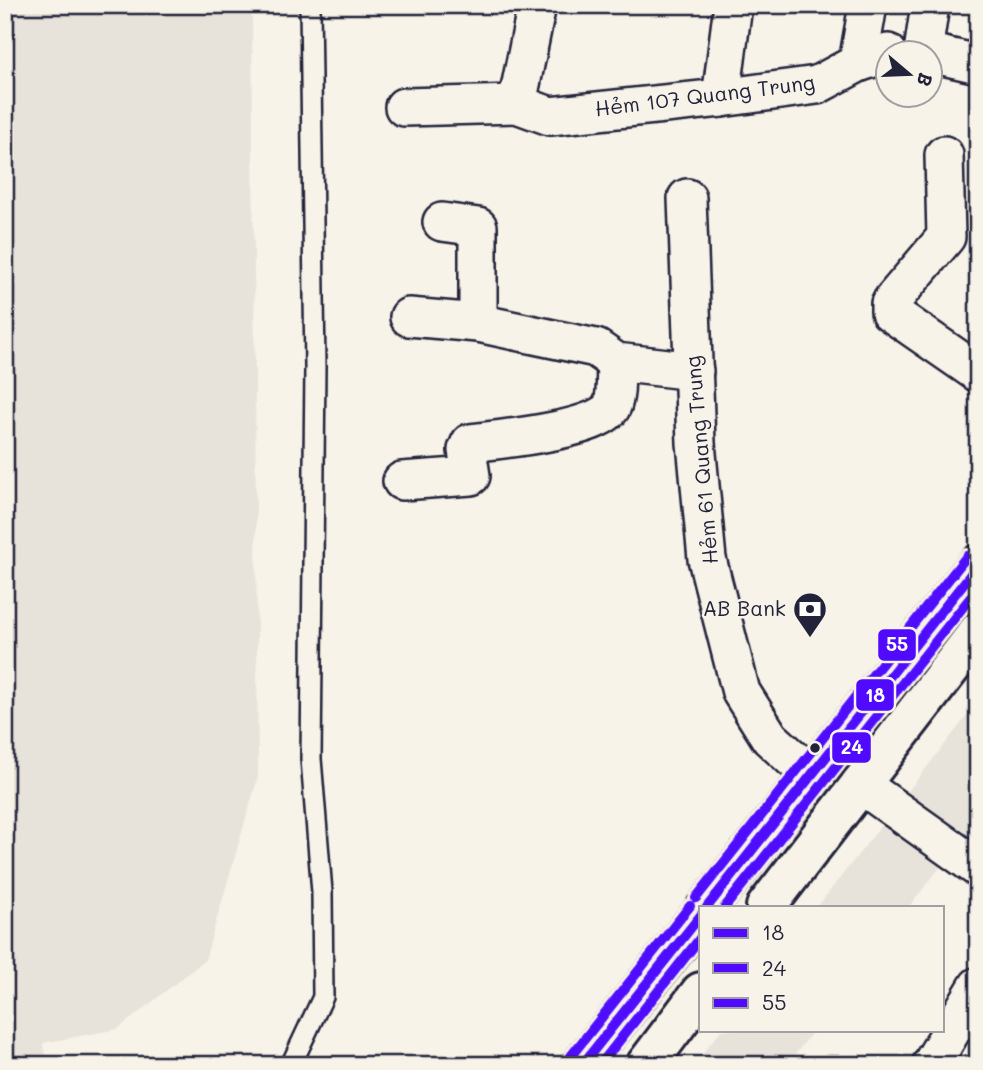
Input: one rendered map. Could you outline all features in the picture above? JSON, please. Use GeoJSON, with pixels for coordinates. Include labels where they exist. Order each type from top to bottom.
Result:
{"type":"FeatureCollection","features":[{"type":"Feature","properties":{"kind":"main road"},"geometry":{"type":"LineString","coordinates":[[708,906],[978,565]]}},
{"type":"Feature","properties":{"kind":"main road"},"geometry":{"type":"LineString","coordinates":[[767,906],[978,632]]}},
{"type":"Feature","properties":{"kind":"main road"},"geometry":{"type":"LineString","coordinates":[[582,1065],[699,918]]}},
{"type":"Feature","properties":{"kind":"main road"},"geometry":{"type":"LineString","coordinates":[[646,1065],[699,995]]}},
{"type":"Feature","properties":{"kind":"street"},"geometry":{"type":"LineString","coordinates":[[517,104],[537,5]]}},
{"type":"Feature","properties":{"kind":"street"},"geometry":{"type":"LineString","coordinates":[[721,98],[733,5]]}},
{"type":"Feature","properties":{"kind":"street"},"geometry":{"type":"LineString","coordinates":[[868,5],[875,38]]}},
{"type":"Feature","properties":{"kind":"street"},"geometry":{"type":"LineString","coordinates":[[927,38],[930,5]]}},
{"type":"Feature","properties":{"kind":"street","name":"Hẻm 107 Quang Trung"},"geometry":{"type":"LineString","coordinates":[[944,57],[978,64]]}},
{"type":"Feature","properties":{"kind":"street","name":"Hẻm 107 Quang Trung"},"geometry":{"type":"LineString","coordinates":[[404,107],[517,104],[550,116],[817,85],[874,58]]}},
{"type":"Feature","properties":{"kind":"street"},"geometry":{"type":"LineString","coordinates":[[944,155],[946,237],[895,297],[890,304],[890,312],[978,373]]}},
{"type":"Feature","properties":{"kind":"street","name":"Hẻm 61 Quang Trung"},"geometry":{"type":"LineString","coordinates":[[687,198],[696,443],[707,559],[741,692],[770,738],[812,776]]}},
{"type":"Feature","properties":{"kind":"street"},"geometry":{"type":"LineString","coordinates":[[442,222],[478,227],[478,323]]}},
{"type":"Feature","properties":{"kind":"street"},"geometry":{"type":"LineString","coordinates":[[409,317],[478,323],[596,348],[616,362],[694,371]]}},
{"type":"Feature","properties":{"kind":"street"},"geometry":{"type":"LineString","coordinates":[[402,481],[471,476],[467,450],[470,443],[565,430],[606,412],[612,404],[616,362]]}},
{"type":"Feature","properties":{"kind":"street"},"geometry":{"type":"LineString","coordinates":[[860,785],[978,868]]}},
{"type":"Feature","properties":{"kind":"street"},"geometry":{"type":"LineString","coordinates":[[931,1065],[978,986]]}},
{"type":"Feature","properties":{"kind":"lane"},"geometry":{"type":"LineString","coordinates":[[291,1065],[323,997],[322,892],[311,758],[316,367],[310,5]]}},
{"type":"Feature","properties":{"kind":"shaded area"},"geometry":{"type":"Polygon","coordinates":[[[5,5],[252,5],[258,777],[205,960],[118,1029],[43,1043],[48,1065],[5,1065],[5,5]]]}},
{"type":"Feature","properties":{"kind":"shaded area"},"geometry":{"type":"Polygon","coordinates":[[[978,702],[978,819],[910,906],[818,906],[978,702]]]}},
{"type":"Feature","properties":{"kind":"shaded area"},"geometry":{"type":"Polygon","coordinates":[[[719,1032],[812,1032],[787,1065],[694,1065],[719,1032]]]}},
{"type":"Feature","properties":{"kind":"transit line","name":"55"},"geometry":{"type":"LineString","coordinates":[[696,898],[967,556]]}},
{"type":"Feature","properties":{"kind":"transit line","name":"18"},"geometry":{"type":"LineString","coordinates":[[708,906],[978,565]]}},
{"type":"Feature","properties":{"kind":"transit line","name":"24"},"geometry":{"type":"LineString","coordinates":[[726,906],[978,588]]}},
{"type":"Feature","properties":{"kind":"transit line","name":"55"},"geometry":{"type":"LineString","coordinates":[[571,1056],[690,906]]}},
{"type":"Feature","properties":{"kind":"transit line","name":"18"},"geometry":{"type":"LineString","coordinates":[[582,1065],[699,918]]}},
{"type":"Feature","properties":{"kind":"transit line","name":"24"},"geometry":{"type":"LineString","coordinates":[[600,1065],[699,940]]}},
{"type":"Feature","properties":{"kind":"place","name":"AB Bank"},"geometry":{"type":"Point","coordinates":[810,639]}}]}
